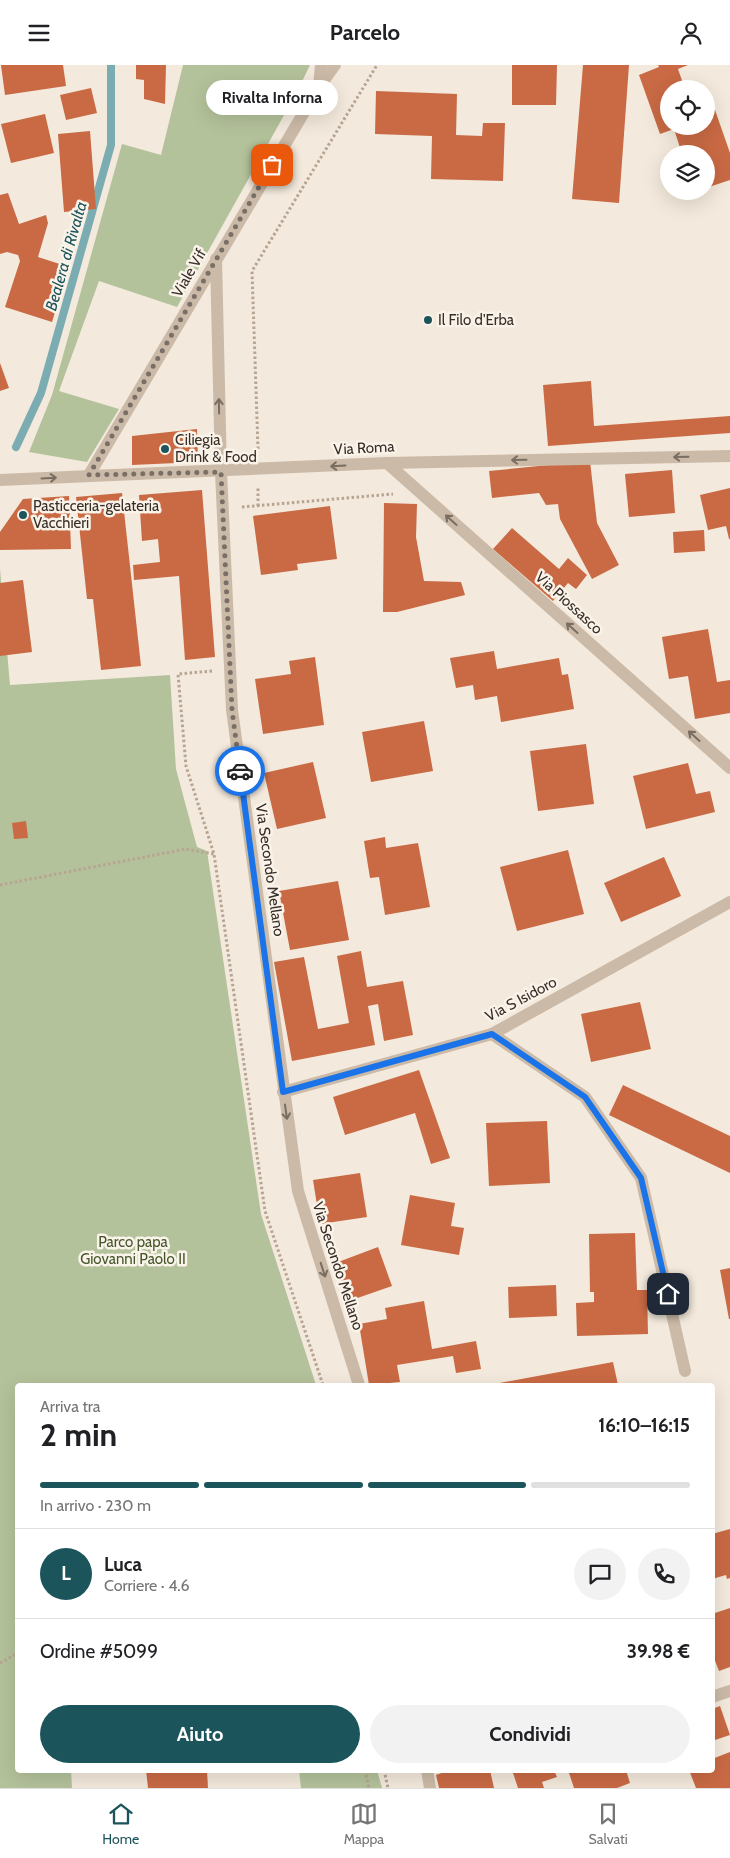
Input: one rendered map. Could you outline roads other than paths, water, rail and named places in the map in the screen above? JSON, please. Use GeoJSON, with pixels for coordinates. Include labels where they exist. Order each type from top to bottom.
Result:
{"type":"FeatureCollection","features":[{"type":"Feature","properties":{"kind":"street","name":"Viale Vif"},"geometry":{"type":"LineString","coordinates":[[319,87],[321,65]]}},
{"type":"Feature","properties":{"kind":"street","name":"Viale Vif"},"geometry":{"type":"LineString","coordinates":[[89,475],[319,87],[335,65]]}},
{"type":"Feature","properties":{"kind":"street","name":"Via Secondo Mellano"},"geometry":{"type":"LineString","coordinates":[[216,259],[221,472],[232,710],[298,1191],[358,1383]]}},
{"type":"Feature","properties":{"kind":"street","name":"Via Roma"},"geometry":{"type":"LineString","coordinates":[[0,480],[89,475],[221,472],[387,463],[730,456]]}},
{"type":"Feature","properties":{"kind":"street","name":"Via Piossasco"},"geometry":{"type":"LineString","coordinates":[[387,463],[730,769]]}},
{"type":"Feature","properties":{"kind":"street","name":"Via S Isidoro"},"geometry":{"type":"LineString","coordinates":[[283,1092],[492,1034],[730,902]]}},
{"type":"Feature","properties":{"kind":"street"},"geometry":{"type":"LineString","coordinates":[[492,1034],[585,1097],[641,1178],[685,1371]]}},
{"type":"Feature","properties":{"kind":"street"},"geometry":{"type":"LineString","coordinates":[[715,1696],[730,1691]]}},
{"type":"Feature","properties":{"kind":"street"},"geometry":{"type":"LineString","coordinates":[[428,1773],[430,1788]]}},
{"type":"Feature","properties":{"kind":"waterway","name":"Bealera di Rivalta"},"geometry":{"type":"LineString","coordinates":[[16,447],[41,393],[111,145],[111,65]]}},
{"type":"Feature","properties":{"kind":"place","name":"Rivalta Inforna"},"geometry":{"type":"Point","coordinates":[272,165]}},
{"type":"Feature","properties":{"kind":"place","name":"Il Filo d'Erba"},"geometry":{"type":"Point","coordinates":[428,320]}},
{"type":"Feature","properties":{"kind":"place","name":"Ciliegia Drink & Food"},"geometry":{"type":"Point","coordinates":[165,449]}},
{"type":"Feature","properties":{"kind":"place","name":"Pasticceria-gelateria Vacchieri"},"geometry":{"type":"Point","coordinates":[23,515]}},
{"type":"Feature","properties":{"kind":"park label","name":"Parco papa Giovanni Paolo II"},"geometry":{"type":"Point","coordinates":[133,1250]}}]}
